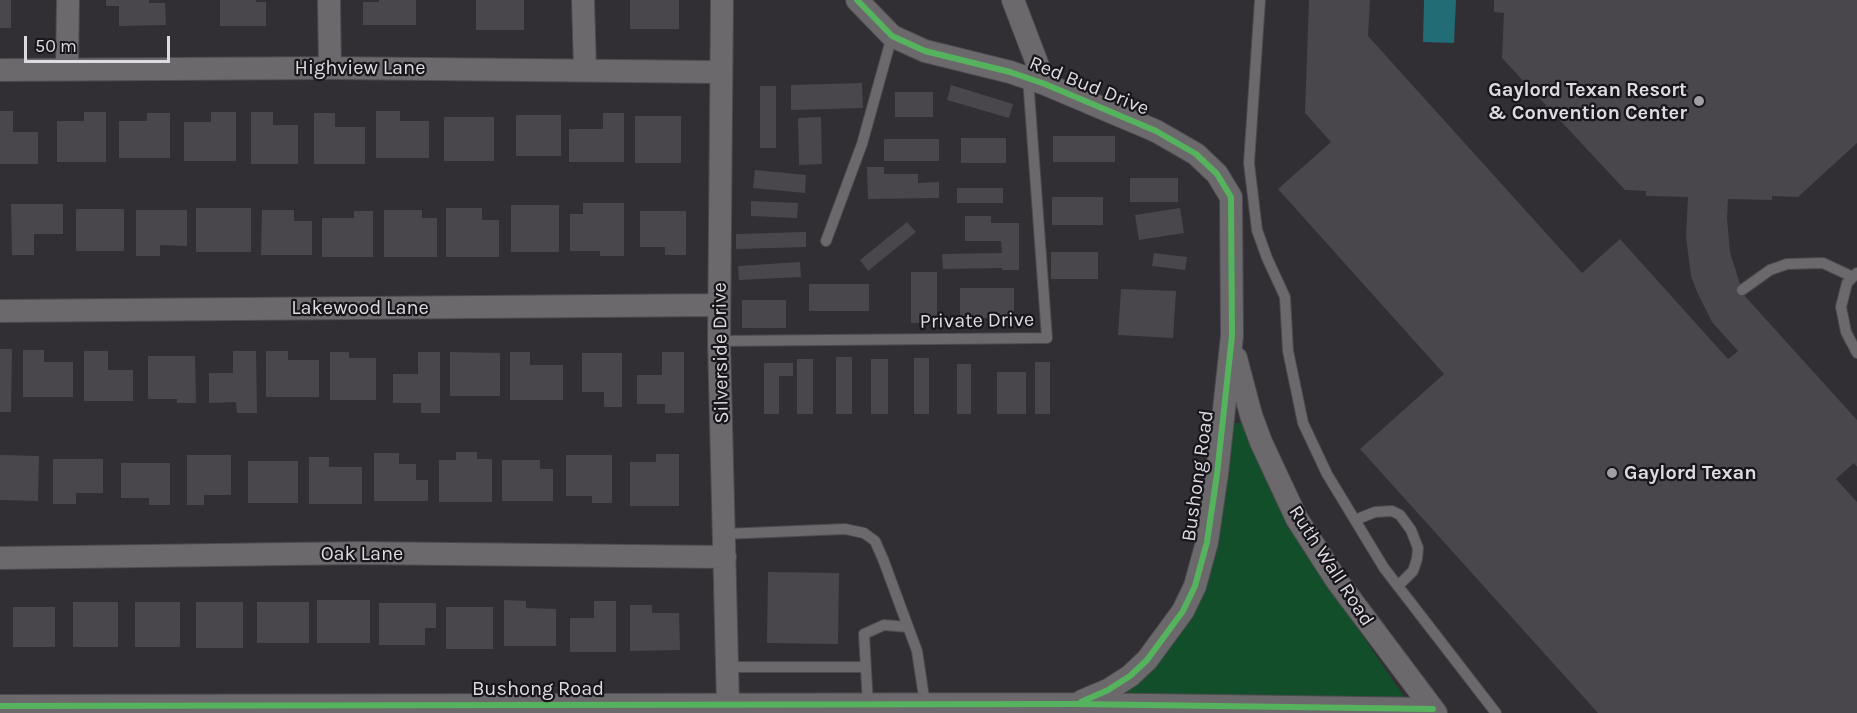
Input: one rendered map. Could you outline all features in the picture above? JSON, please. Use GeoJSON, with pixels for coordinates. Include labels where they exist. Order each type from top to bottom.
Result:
{"type":"FeatureCollection","features":[{"type":"Feature","properties":{"kind":"street"},"geometry":{"type":"LineString","coordinates":[[67,69],[68,0]]}},
{"type":"Feature","properties":{"kind":"street"},"geometry":{"type":"LineString","coordinates":[[329,0],[330,68]]}},
{"type":"Feature","properties":{"kind":"street"},"geometry":{"type":"LineString","coordinates":[[583,0],[585,69]]}},
{"type":"Feature","properties":{"kind":"street","name":"Silverside Drive"},"geometry":{"type":"LineString","coordinates":[[722,0],[719,341],[727,667],[735,708]]}},
{"type":"Feature","properties":{"kind":"street","name":"Red Bud Drive"},"geometry":{"type":"LineString","coordinates":[[857,0],[892,36],[925,51],[1010,72],[1036,81],[1156,131],[1196,154],[1216,174],[1231,197]]}},
{"type":"Feature","properties":{"kind":"street"},"geometry":{"type":"LineString","coordinates":[[1012,0],[1036,81]]}},
{"type":"Feature","properties":{"kind":"street","name":"Highview Lane"},"geometry":{"type":"LineString","coordinates":[[0,70],[330,68],[720,72]]}},
{"type":"Feature","properties":{"kind":"street","name":"Bushong Road"},"geometry":{"type":"LineString","coordinates":[[1075,704],[1108,690],[1130,676],[1147,660],[1183,611],[1195,586],[1207,542],[1232,336],[1231,197]]}},
{"type":"Feature","properties":{"kind":"street","name":"Lakewood Lane"},"geometry":{"type":"LineString","coordinates":[[0,311],[719,305]]}},
{"type":"Feature","properties":{"kind":"street","name":"Ruth Wall Road"},"geometry":{"type":"LineString","coordinates":[[1232,336],[1241,383],[1251,415],[1297,519],[1336,581],[1434,711]]}},
{"type":"Feature","properties":{"kind":"street","name":"Oak Lane"},"geometry":{"type":"LineString","coordinates":[[0,558],[359,553],[725,557]]}},
{"type":"Feature","properties":{"kind":"street","name":"Bushong Road"},"geometry":{"type":"LineString","coordinates":[[0,705],[735,708],[1075,704],[1434,711]]}},
{"type":"Feature","properties":{"kind":"lane"},"geometry":{"type":"LineString","coordinates":[[1260,0],[1249,163],[1257,230],[1285,297],[1288,351],[1303,423],[1327,474],[1384,568],[1496,713]]}},
{"type":"Feature","properties":{"kind":"lane"},"geometry":{"type":"LineString","coordinates":[[826,241],[862,144],[892,36]]}},
{"type":"Feature","properties":{"kind":"lane","name":"Private Drive"},"geometry":{"type":"LineString","coordinates":[[719,341],[1047,338],[1036,81]]}},
{"type":"Feature","properties":{"kind":"lane"},"geometry":{"type":"LineString","coordinates":[[1742,290],[1770,270],[1787,264],[1823,263],[1855,275],[1846,283],[1841,307],[1846,332],[1857,352]]}},
{"type":"Feature","properties":{"kind":"lane"},"geometry":{"type":"LineString","coordinates":[[1355,520],[1375,512],[1392,511],[1400,515],[1411,530],[1418,548],[1417,559],[1413,571],[1398,586]]}},
{"type":"Feature","properties":{"kind":"lane"},"geometry":{"type":"LineString","coordinates":[[724,534],[845,529],[864,533],[875,541],[884,559],[917,651],[925,704]]}},
{"type":"Feature","properties":{"kind":"lane"},"geometry":{"type":"LineString","coordinates":[[868,705],[864,634],[884,625],[908,627]]}},
{"type":"Feature","properties":{"kind":"lane"},"geometry":{"type":"LineString","coordinates":[[727,667],[865,667]]}},
{"type":"Feature","properties":{"kind":"green space"},"geometry":{"type":"Polygon","coordinates":[[[1231,423],[1242,423],[1269,483],[1309,557],[1405,698],[1128,698],[1128,687],[1195,609],[1231,423]]]}},
{"type":"Feature","properties":{"kind":"water"},"geometry":{"type":"Polygon","coordinates":[[[1424,0],[1456,0],[1454,43],[1423,42],[1424,0]]]}},
{"type":"Feature","properties":{"kind":"building"},"geometry":{"type":"Polygon","coordinates":[[[0,0],[11,0],[11,28],[0,28],[0,0]]]}},
{"type":"Feature","properties":{"kind":"building"},"geometry":{"type":"Polygon","coordinates":[[[106,0],[149,0],[149,3],[165,3],[166,25],[119,26],[119,6],[106,6],[106,0]]]}},
{"type":"Feature","properties":{"kind":"building"},"geometry":{"type":"Polygon","coordinates":[[[220,0],[266,2],[266,26],[220,26],[220,0]]]}},
{"type":"Feature","properties":{"kind":"building"},"geometry":{"type":"Polygon","coordinates":[[[379,0],[416,0],[416,25],[363,25],[363,2],[379,2],[379,0]]]}},
{"type":"Feature","properties":{"kind":"building"},"geometry":{"type":"Polygon","coordinates":[[[476,0],[524,0],[524,30],[476,30],[476,0]]]}},
{"type":"Feature","properties":{"kind":"building"},"geometry":{"type":"Polygon","coordinates":[[[630,0],[679,0],[679,29],[630,29],[630,0]]]}},
{"type":"Feature","properties":{"kind":"building"},"geometry":{"type":"Polygon","coordinates":[[[1309,0],[1370,0],[1368,36],[1582,273],[1620,239],[1728,359],[1738,351],[1712,322],[1691,276],[1686,237],[1688,197],[1646,196],[1646,191],[1625,190],[1502,58],[1504,13],[1494,12],[1494,0],[1857,0],[1857,143],[1798,197],[1772,196],[1772,200],[1728,199],[1727,219],[1730,252],[1743,294],[1857,420],[1857,467],[1854,463],[1836,479],[1857,502],[1857,713],[1598,713],[1360,449],[1444,374],[1278,189],[1331,142],[1305,113],[1309,0]]]}},
{"type":"Feature","properties":{"kind":"building"},"geometry":{"type":"Polygon","coordinates":[[[862,83],[863,108],[791,110],[791,85],[862,83]]]}},
{"type":"Feature","properties":{"kind":"building"},"geometry":{"type":"Polygon","coordinates":[[[951,85],[1013,104],[1009,118],[947,100],[951,85]]]}},
{"type":"Feature","properties":{"kind":"building"},"geometry":{"type":"Polygon","coordinates":[[[760,86],[776,86],[776,148],[760,148],[760,86]]]}},
{"type":"Feature","properties":{"kind":"building"},"geometry":{"type":"Polygon","coordinates":[[[895,92],[933,92],[933,117],[895,117],[895,92]]]}},
{"type":"Feature","properties":{"kind":"building"},"geometry":{"type":"Polygon","coordinates":[[[0,111],[13,111],[13,132],[38,132],[38,164],[0,164],[0,111]]]}},
{"type":"Feature","properties":{"kind":"building"},"geometry":{"type":"Polygon","coordinates":[[[376,111],[400,111],[400,121],[429,121],[429,158],[376,158],[376,111]]]}},
{"type":"Feature","properties":{"kind":"building"},"geometry":{"type":"Polygon","coordinates":[[[84,112],[106,112],[106,162],[57,162],[57,121],[84,121],[84,112]]]}},
{"type":"Feature","properties":{"kind":"building"},"geometry":{"type":"Polygon","coordinates":[[[211,112],[236,112],[236,161],[184,161],[184,122],[211,122],[211,112]]]}},
{"type":"Feature","properties":{"kind":"building"},"geometry":{"type":"Polygon","coordinates":[[[251,112],[273,112],[273,125],[298,125],[298,164],[251,164],[251,112]]]}},
{"type":"Feature","properties":{"kind":"building"},"geometry":{"type":"Polygon","coordinates":[[[147,113],[170,113],[170,158],[119,158],[119,121],[147,121],[147,113]]]}},
{"type":"Feature","properties":{"kind":"building"},"geometry":{"type":"Polygon","coordinates":[[[314,113],[335,113],[335,127],[365,127],[365,164],[314,164],[314,113]]]}},
{"type":"Feature","properties":{"kind":"building"},"geometry":{"type":"Polygon","coordinates":[[[603,113],[624,113],[624,162],[569,162],[569,129],[603,129],[603,113]]]}},
{"type":"Feature","properties":{"kind":"building"},"geometry":{"type":"Polygon","coordinates":[[[516,115],[561,115],[561,156],[516,156],[516,115]]]}},
{"type":"Feature","properties":{"kind":"building"},"geometry":{"type":"Polygon","coordinates":[[[635,116],[681,116],[681,163],[635,163],[635,116]]]}},
{"type":"Feature","properties":{"kind":"building"},"geometry":{"type":"Polygon","coordinates":[[[444,117],[494,117],[494,161],[444,161],[444,117]]]}},
{"type":"Feature","properties":{"kind":"building"},"geometry":{"type":"Polygon","coordinates":[[[821,117],[822,164],[799,165],[798,118],[821,117]]]}},
{"type":"Feature","properties":{"kind":"building"},"geometry":{"type":"Polygon","coordinates":[[[1053,136],[1115,136],[1115,162],[1053,162],[1053,136]]]}},
{"type":"Feature","properties":{"kind":"building"},"geometry":{"type":"Polygon","coordinates":[[[961,138],[1006,138],[1006,163],[961,163],[961,138]]]}},
{"type":"Feature","properties":{"kind":"building"},"geometry":{"type":"Polygon","coordinates":[[[884,139],[939,139],[939,161],[884,161],[884,139]]]}},
{"type":"Feature","properties":{"kind":"building"},"geometry":{"type":"Polygon","coordinates":[[[867,167],[884,167],[884,174],[918,174],[918,183],[939,182],[939,198],[868,199],[867,167]]]}},
{"type":"Feature","properties":{"kind":"building"},"geometry":{"type":"Polygon","coordinates":[[[755,170],[806,175],[805,193],[753,188],[755,170]]]}},
{"type":"Feature","properties":{"kind":"building"},"geometry":{"type":"Polygon","coordinates":[[[1130,178],[1178,178],[1178,202],[1130,202],[1130,178]]]}},
{"type":"Feature","properties":{"kind":"building"},"geometry":{"type":"Polygon","coordinates":[[[957,188],[1003,188],[1003,203],[957,203],[957,188]]]}},
{"type":"Feature","properties":{"kind":"building"},"geometry":{"type":"Polygon","coordinates":[[[1052,197],[1103,197],[1103,225],[1052,225],[1052,197]]]}},
{"type":"Feature","properties":{"kind":"building"},"geometry":{"type":"Polygon","coordinates":[[[751,201],[798,203],[797,218],[751,216],[751,201]]]}},
{"type":"Feature","properties":{"kind":"building"},"geometry":{"type":"Polygon","coordinates":[[[583,203],[624,203],[624,256],[600,256],[600,251],[570,251],[570,214],[583,214],[583,203]]]}},
{"type":"Feature","properties":{"kind":"building"},"geometry":{"type":"Polygon","coordinates":[[[11,204],[63,204],[63,234],[34,234],[34,255],[12,255],[11,204]]]}},
{"type":"Feature","properties":{"kind":"building"},"geometry":{"type":"Polygon","coordinates":[[[511,205],[559,205],[559,252],[511,252],[511,205]]]}},
{"type":"Feature","properties":{"kind":"building"},"geometry":{"type":"Polygon","coordinates":[[[196,208],[251,208],[251,252],[196,252],[196,208]]]}},
{"type":"Feature","properties":{"kind":"building"},"geometry":{"type":"Polygon","coordinates":[[[446,208],[482,208],[482,220],[499,220],[499,257],[446,257],[446,208]]]}},
{"type":"Feature","properties":{"kind":"building"},"geometry":{"type":"Polygon","coordinates":[[[1180,208],[1184,233],[1139,240],[1135,215],[1180,208]]]}},
{"type":"Feature","properties":{"kind":"building"},"geometry":{"type":"Polygon","coordinates":[[[76,209],[124,209],[124,251],[76,251],[76,209]]]}},
{"type":"Feature","properties":{"kind":"building"},"geometry":{"type":"Polygon","coordinates":[[[136,210],[187,210],[187,246],[160,245],[160,256],[136,256],[136,210]]]}},
{"type":"Feature","properties":{"kind":"building"},"geometry":{"type":"Polygon","coordinates":[[[262,210],[294,210],[294,221],[312,221],[312,255],[261,255],[262,210]]]}},
{"type":"Feature","properties":{"kind":"building"},"geometry":{"type":"Polygon","coordinates":[[[384,210],[422,210],[422,218],[437,218],[437,257],[384,257],[384,210]]]}},
{"type":"Feature","properties":{"kind":"building"},"geometry":{"type":"Polygon","coordinates":[[[354,211],[373,211],[373,257],[322,257],[322,218],[354,218],[354,211]]]}},
{"type":"Feature","properties":{"kind":"building"},"geometry":{"type":"Polygon","coordinates":[[[640,211],[686,211],[686,255],[665,255],[665,247],[640,247],[640,211]]]}},
{"type":"Feature","properties":{"kind":"building"},"geometry":{"type":"Polygon","coordinates":[[[965,216],[991,216],[991,223],[1019,223],[1019,270],[943,269],[942,254],[1002,253],[1001,241],[965,241],[965,216]]]}},
{"type":"Feature","properties":{"kind":"building"},"geometry":{"type":"Polygon","coordinates":[[[907,222],[916,232],[868,271],[860,260],[907,222]]]}},
{"type":"Feature","properties":{"kind":"building"},"geometry":{"type":"Polygon","coordinates":[[[806,232],[806,247],[736,249],[736,234],[806,232]]]}},
{"type":"Feature","properties":{"kind":"building"},"geometry":{"type":"Polygon","coordinates":[[[1051,252],[1098,252],[1098,279],[1051,279],[1051,252]]]}},
{"type":"Feature","properties":{"kind":"building"},"geometry":{"type":"Polygon","coordinates":[[[1154,253],[1187,257],[1185,270],[1152,266],[1154,253]]]}},
{"type":"Feature","properties":{"kind":"building"},"geometry":{"type":"Polygon","coordinates":[[[800,262],[801,277],[739,280],[738,266],[800,262]]]}},
{"type":"Feature","properties":{"kind":"building"},"geometry":{"type":"Polygon","coordinates":[[[911,272],[937,272],[937,323],[911,323],[911,272]]]}},
{"type":"Feature","properties":{"kind":"building"},"geometry":{"type":"Polygon","coordinates":[[[809,284],[869,284],[869,311],[809,311],[809,284]]]}},
{"type":"Feature","properties":{"kind":"building"},"geometry":{"type":"Polygon","coordinates":[[[960,288],[1014,288],[1014,318],[960,318],[960,288]]]}},
{"type":"Feature","properties":{"kind":"building"},"geometry":{"type":"Polygon","coordinates":[[[1121,289],[1176,291],[1173,338],[1118,335],[1121,289]]]}},
{"type":"Feature","properties":{"kind":"building"},"geometry":{"type":"Polygon","coordinates":[[[742,300],[786,300],[786,328],[742,328],[742,300]]]}},
{"type":"Feature","properties":{"kind":"building"},"geometry":{"type":"Polygon","coordinates":[[[0,349],[12,349],[11,412],[0,412],[0,349]]]}},
{"type":"Feature","properties":{"kind":"building"},"geometry":{"type":"Polygon","coordinates":[[[23,350],[44,350],[44,362],[73,362],[73,397],[23,397],[23,350]]]}},
{"type":"Feature","properties":{"kind":"building"},"geometry":{"type":"Polygon","coordinates":[[[84,351],[108,351],[108,370],[133,370],[133,401],[84,401],[84,351]]]}},
{"type":"Feature","properties":{"kind":"building"},"geometry":{"type":"Polygon","coordinates":[[[233,351],[256,351],[257,413],[237,413],[236,402],[209,403],[209,373],[233,373],[233,351]]]}},
{"type":"Feature","properties":{"kind":"building"},"geometry":{"type":"Polygon","coordinates":[[[266,351],[288,351],[288,360],[319,360],[319,397],[266,397],[266,351]]]}},
{"type":"Feature","properties":{"kind":"building"},"geometry":{"type":"Polygon","coordinates":[[[330,352],[349,352],[349,358],[376,358],[376,400],[330,400],[330,352]]]}},
{"type":"Feature","properties":{"kind":"building"},"geometry":{"type":"Polygon","coordinates":[[[418,352],[440,352],[440,413],[421,413],[421,403],[393,403],[393,374],[418,374],[418,352]]]}},
{"type":"Feature","properties":{"kind":"building"},"geometry":{"type":"Polygon","coordinates":[[[450,352],[500,353],[500,396],[450,396],[450,352]]]}},
{"type":"Feature","properties":{"kind":"building"},"geometry":{"type":"Polygon","coordinates":[[[510,352],[530,352],[530,365],[563,365],[563,400],[510,400],[510,352]]]}},
{"type":"Feature","properties":{"kind":"building"},"geometry":{"type":"Polygon","coordinates":[[[662,352],[684,352],[684,413],[665,413],[665,404],[637,404],[637,375],[662,375],[662,352]]]}},
{"type":"Feature","properties":{"kind":"building"},"geometry":{"type":"Polygon","coordinates":[[[582,353],[622,353],[622,407],[604,407],[604,392],[582,392],[582,353]]]}},
{"type":"Feature","properties":{"kind":"building"},"geometry":{"type":"Polygon","coordinates":[[[148,356],[195,356],[196,403],[177,403],[177,399],[148,399],[148,356]]]}},
{"type":"Feature","properties":{"kind":"building"},"geometry":{"type":"Polygon","coordinates":[[[836,357],[852,357],[852,414],[836,414],[836,357]]]}},
{"type":"Feature","properties":{"kind":"building"},"geometry":{"type":"Polygon","coordinates":[[[914,358],[929,358],[929,414],[914,414],[914,358]]]}},
{"type":"Feature","properties":{"kind":"building"},"geometry":{"type":"Polygon","coordinates":[[[797,359],[813,359],[813,414],[797,414],[797,359]]]}},
{"type":"Feature","properties":{"kind":"building"},"geometry":{"type":"Polygon","coordinates":[[[871,359],[888,359],[888,414],[871,414],[871,359]]]}},
{"type":"Feature","properties":{"kind":"building"},"geometry":{"type":"Polygon","coordinates":[[[1035,362],[1050,362],[1050,414],[1035,414],[1035,362]]]}},
{"type":"Feature","properties":{"kind":"building"},"geometry":{"type":"Polygon","coordinates":[[[764,363],[793,363],[793,376],[779,376],[779,414],[764,414],[764,363]]]}},
{"type":"Feature","properties":{"kind":"building"},"geometry":{"type":"Polygon","coordinates":[[[957,364],[971,364],[971,414],[957,414],[957,364]]]}},
{"type":"Feature","properties":{"kind":"building"},"geometry":{"type":"Polygon","coordinates":[[[997,372],[1026,372],[1026,414],[997,414],[997,372]]]}},
{"type":"Feature","properties":{"kind":"building"},"geometry":{"type":"Polygon","coordinates":[[[456,452],[477,452],[477,459],[492,459],[492,502],[439,502],[439,460],[456,460],[456,452]]]}},
{"type":"Feature","properties":{"kind":"building"},"geometry":{"type":"Polygon","coordinates":[[[374,453],[399,453],[399,464],[416,464],[416,480],[428,480],[428,501],[374,501],[374,453]]]}},
{"type":"Feature","properties":{"kind":"building"},"geometry":{"type":"Polygon","coordinates":[[[656,454],[679,454],[679,506],[630,506],[630,462],[656,462],[656,454]]]}},
{"type":"Feature","properties":{"kind":"building"},"geometry":{"type":"Polygon","coordinates":[[[0,455],[39,456],[38,501],[0,500],[0,455]]]}},
{"type":"Feature","properties":{"kind":"building"},"geometry":{"type":"Polygon","coordinates":[[[187,455],[231,455],[231,495],[204,495],[204,505],[187,505],[187,455]]]}},
{"type":"Feature","properties":{"kind":"building"},"geometry":{"type":"Polygon","coordinates":[[[566,455],[612,455],[612,503],[592,503],[592,496],[566,496],[566,455]]]}},
{"type":"Feature","properties":{"kind":"building"},"geometry":{"type":"Polygon","coordinates":[[[309,457],[329,457],[329,467],[362,467],[362,504],[309,504],[309,457]]]}},
{"type":"Feature","properties":{"kind":"building"},"geometry":{"type":"Polygon","coordinates":[[[53,459],[103,459],[103,493],[76,493],[76,504],[53,504],[53,459]]]}},
{"type":"Feature","properties":{"kind":"building"},"geometry":{"type":"Polygon","coordinates":[[[502,460],[540,460],[540,469],[553,469],[553,501],[502,501],[502,460]]]}},
{"type":"Feature","properties":{"kind":"building"},"geometry":{"type":"Polygon","coordinates":[[[248,461],[298,461],[298,503],[248,503],[248,461]]]}},
{"type":"Feature","properties":{"kind":"building"},"geometry":{"type":"Polygon","coordinates":[[[121,463],[170,463],[170,505],[149,505],[149,498],[121,498],[121,463]]]}},
{"type":"Feature","properties":{"kind":"building"},"geometry":{"type":"Polygon","coordinates":[[[768,572],[839,573],[838,644],[767,643],[768,572]]]}},
{"type":"Feature","properties":{"kind":"building"},"geometry":{"type":"Polygon","coordinates":[[[317,600],[370,600],[370,643],[317,643],[317,600]]]}},
{"type":"Feature","properties":{"kind":"building"},"geometry":{"type":"Polygon","coordinates":[[[504,600],[526,601],[526,608],[556,609],[556,646],[504,646],[504,600]]]}},
{"type":"Feature","properties":{"kind":"building"},"geometry":{"type":"Polygon","coordinates":[[[594,601],[616,601],[616,652],[570,652],[570,618],[594,618],[594,601]]]}},
{"type":"Feature","properties":{"kind":"building"},"geometry":{"type":"Polygon","coordinates":[[[73,602],[118,602],[118,647],[73,647],[73,602]]]}},
{"type":"Feature","properties":{"kind":"building"},"geometry":{"type":"Polygon","coordinates":[[[135,602],[180,602],[180,647],[135,647],[135,602]]]}},
{"type":"Feature","properties":{"kind":"building"},"geometry":{"type":"Polygon","coordinates":[[[196,602],[243,602],[243,648],[196,648],[196,602]]]}},
{"type":"Feature","properties":{"kind":"building"},"geometry":{"type":"Polygon","coordinates":[[[257,602],[309,602],[309,643],[257,643],[257,602]]]}},
{"type":"Feature","properties":{"kind":"building"},"geometry":{"type":"Polygon","coordinates":[[[379,603],[436,603],[436,628],[425,628],[425,645],[379,645],[379,603]]]}},
{"type":"Feature","properties":{"kind":"building"},"geometry":{"type":"Polygon","coordinates":[[[630,605],[652,605],[652,613],[679,613],[680,650],[630,651],[630,605]]]}},
{"type":"Feature","properties":{"kind":"building"},"geometry":{"type":"Polygon","coordinates":[[[13,607],[55,607],[55,647],[13,647],[13,607]]]}},
{"type":"Feature","properties":{"kind":"building"},"geometry":{"type":"Polygon","coordinates":[[[446,607],[493,607],[493,649],[446,649],[446,607]]]}},
{"type":"Feature","properties":{"kind":"cycle path"},"geometry":{"type":"LineString","coordinates":[[857,0],[892,36],[925,51],[1010,72],[1045,84],[1156,131],[1196,154],[1217,174],[1231,197],[1232,336],[1207,542],[1195,586],[1183,611],[1147,660],[1130,676],[1108,690],[1081,702]]}},
{"type":"Feature","properties":{"kind":"cycle path"},"geometry":{"type":"LineString","coordinates":[[0,706],[1075,704],[1433,709]]}},
{"type":"Feature","properties":{"kind":"place","name":"Gaylord Texan Resort & Convention Center"},"geometry":{"type":"Point","coordinates":[1699,101]}},
{"type":"Feature","properties":{"kind":"place","name":"Gaylord Texan"},"geometry":{"type":"Point","coordinates":[1612,473]}}]}
